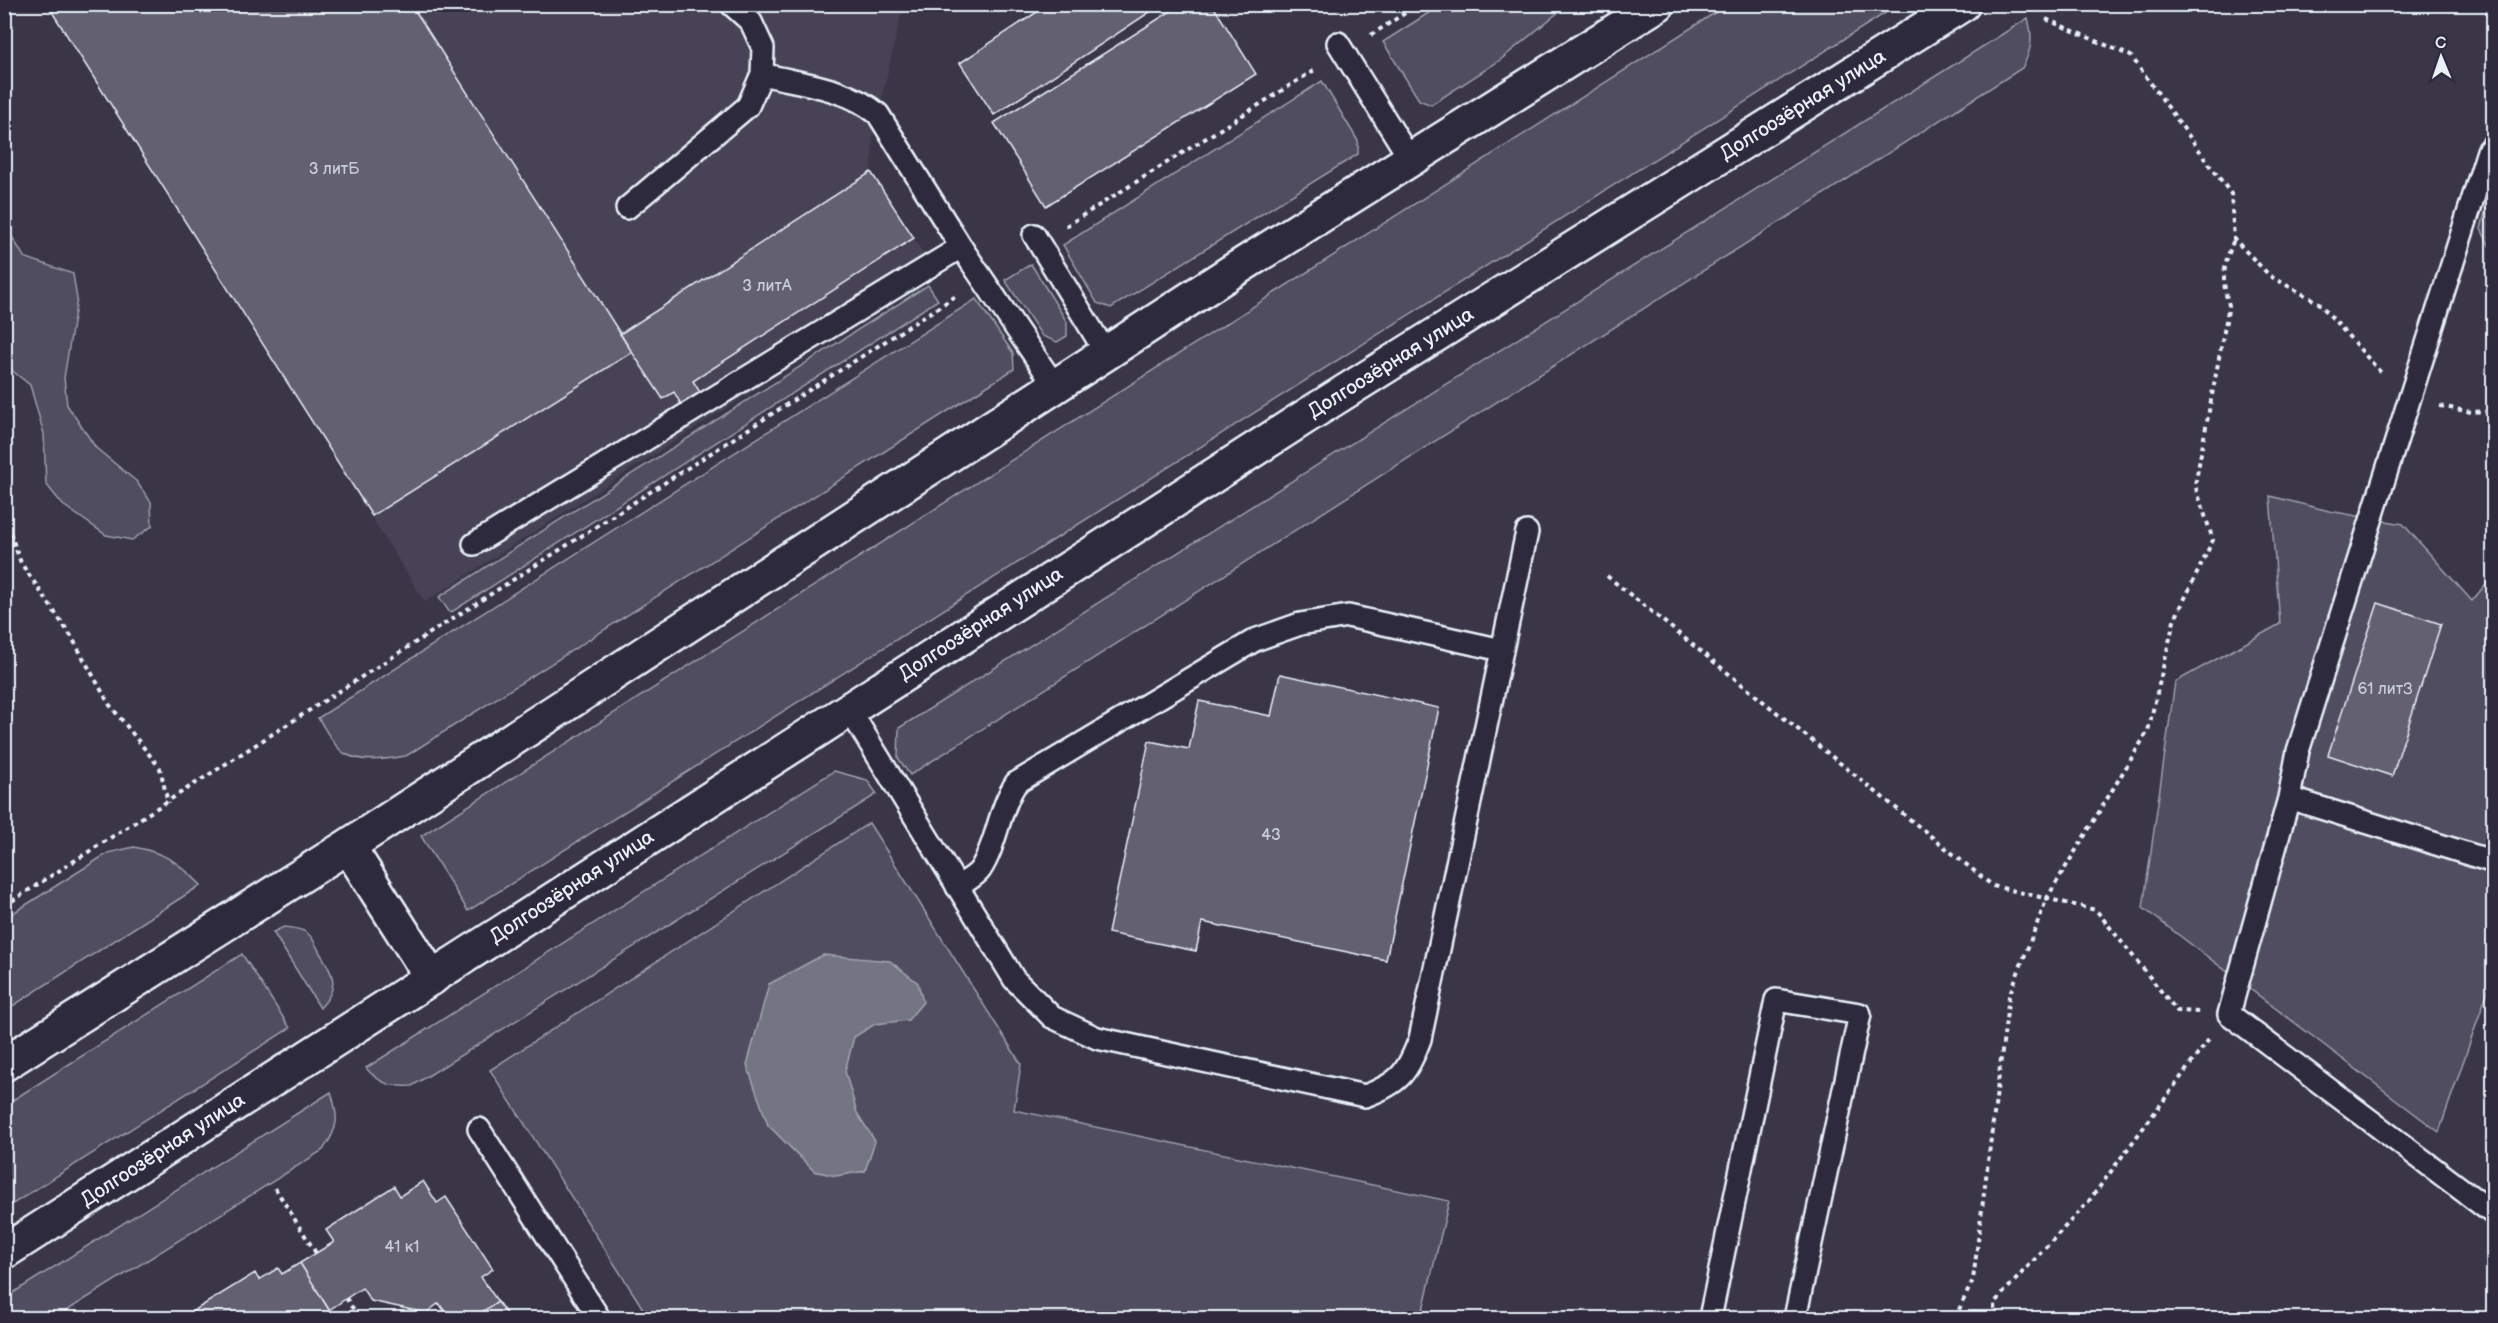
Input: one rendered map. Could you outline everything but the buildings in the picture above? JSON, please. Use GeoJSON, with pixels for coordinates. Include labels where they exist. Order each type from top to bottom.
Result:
{"type":"FeatureCollection","features":[{"type":"Feature","properties":{"kind":"main road","name":"Долгоозёрная улица"},"geometry":{"type":"LineString","coordinates":[[4,1252],[1308,415],[1963,4]]}},
{"type":"Feature","properties":{"kind":"main road"},"geometry":{"type":"LineString","coordinates":[[4,1064],[348,846],[1106,353],[1649,8]]}},
{"type":"Feature","properties":{"kind":"main road"},"geometry":{"type":"LineString","coordinates":[[348,846],[432,978]]}},
{"type":"Feature","properties":{"kind":"lane"},"geometry":{"type":"LineString","coordinates":[[627,208],[748,106],[762,74],[764,48],[751,22],[731,4]]}},
{"type":"Feature","properties":{"kind":"lane"},"geometry":{"type":"LineString","coordinates":[[1341,47],[1410,159]]}},
{"type":"Feature","properties":{"kind":"lane"},"geometry":{"type":"LineString","coordinates":[[762,74],[847,94],[864,102],[878,114],[961,247],[1055,386]]}},
{"type":"Feature","properties":{"kind":"lane"},"geometry":{"type":"LineString","coordinates":[[2493,144],[2488,152],[2298,751],[2289,798],[2229,1014],[2493,1214]]}},
{"type":"Feature","properties":{"kind":"lane"},"geometry":{"type":"LineString","coordinates":[[1036,239],[1106,353]]}},
{"type":"Feature","properties":{"kind":"lane"},"geometry":{"type":"LineString","coordinates":[[474,544],[961,247]]}},
{"type":"Feature","properties":{"kind":"lane"},"geometry":{"type":"LineString","coordinates":[[849,709],[1014,979],[1052,1017],[1097,1038],[1365,1096],[1384,1089],[1408,1068],[1420,1039],[1527,532]]}},
{"type":"Feature","properties":{"kind":"lane"},"geometry":{"type":"LineString","coordinates":[[957,887],[979,872],[988,854],[1005,800],[1016,783],[1255,640],[1300,624],[1348,616],[1502,650]]}},
{"type":"Feature","properties":{"kind":"lane"},"geometry":{"type":"LineString","coordinates":[[2289,798],[2493,862]]}},
{"type":"Feature","properties":{"kind":"lane"},"geometry":{"type":"LineString","coordinates":[[1710,1318],[1776,1000],[1860,1014],[1795,1318]]}},
{"type":"Feature","properties":{"kind":"lane"},"geometry":{"type":"LineString","coordinates":[[479,1129],[598,1318]]}},
{"type":"Feature","properties":{"kind":"path"},"geometry":{"type":"LineString","coordinates":[[1036,239],[1341,47],[1419,4]]}},
{"type":"Feature","properties":{"kind":"path"},"geometry":{"type":"LineString","coordinates":[[1955,1318],[1972,1280],[2009,996],[2047,898],[2148,731],[2174,621],[2213,540],[2194,485],[2229,305],[2223,285],[2225,264],[2234,239],[2231,194],[2131,56],[2046,19]]}},
{"type":"Feature","properties":{"kind":"path"},"geometry":{"type":"LineString","coordinates":[[2234,239],[2270,276],[2319,303],[2371,364],[2409,400],[2471,412],[2493,411]]}},
{"type":"Feature","properties":{"kind":"path"},"geometry":{"type":"LineString","coordinates":[[4,906],[168,803],[982,279]]}},
{"type":"Feature","properties":{"kind":"path"},"geometry":{"type":"LineString","coordinates":[[4,516],[21,563],[72,636],[109,704],[160,768],[168,803]]}},
{"type":"Feature","properties":{"kind":"path"},"geometry":{"type":"LineString","coordinates":[[1607,576],[1993,886],[2096,910],[2177,1011],[2229,1014]]}},
{"type":"Feature","properties":{"kind":"path"},"geometry":{"type":"LineString","coordinates":[[1995,1318],[1995,1303],[2089,1201],[2181,1075],[2229,1014]]}},
{"type":"Feature","properties":{"kind":"path"},"geometry":{"type":"LineString","coordinates":[[274,1188],[316,1252]]}},
{"type":"Feature","properties":{"kind":"path"},"geometry":{"type":"LineString","coordinates":[[346,1298],[359,1318]]}},
{"type":"Feature","properties":{"kind":"shaded area"},"geometry":{"type":"Polygon","coordinates":[[[47,5],[903,5],[873,137],[871,172],[936,273],[425,602],[47,5]]]}},
{"type":"Feature","properties":{"kind":"shaded area"},"geometry":{"type":"Polygon","coordinates":[[[1441,5],[1567,5],[1499,61],[1431,105],[1419,100],[1383,42],[1441,5]]]}},
{"type":"Feature","properties":{"kind":"shaded area"},"geometry":{"type":"Polygon","coordinates":[[[1727,5],[1898,5],[468,911],[421,836],[1727,5]]]}},
{"type":"Feature","properties":{"kind":"shaded area"},"geometry":{"type":"Polygon","coordinates":[[[2028,18],[2031,44],[2022,68],[910,775],[898,758],[899,728],[2028,18]]]}},
{"type":"Feature","properties":{"kind":"shaded area"},"geometry":{"type":"Polygon","coordinates":[[[1322,81],[1358,141],[1358,154],[1111,308],[1097,303],[1063,245],[1322,81]]]}},
{"type":"Feature","properties":{"kind":"shaded area"},"geometry":{"type":"Polygon","coordinates":[[[4,179],[10,185],[11,235],[24,257],[73,274],[77,299],[64,378],[67,405],[96,448],[136,481],[151,502],[152,526],[132,540],[106,535],[63,505],[46,484],[44,434],[30,385],[5,365],[4,179]]]}},
{"type":"Feature","properties":{"kind":"shaded area"},"geometry":{"type":"Polygon","coordinates":[[[2493,179],[2493,253],[2481,229],[2493,179]]]}},
{"type":"Feature","properties":{"kind":"shaded area"},"geometry":{"type":"Polygon","coordinates":[[[1031,264],[1067,322],[1067,336],[1057,342],[1042,336],[1005,280],[1031,264]]]}},
{"type":"Feature","properties":{"kind":"shaded area"},"geometry":{"type":"Polygon","coordinates":[[[928,285],[938,300],[450,613],[439,597],[928,285]]]}},
{"type":"Feature","properties":{"kind":"shaded area"},"geometry":{"type":"Polygon","coordinates":[[[976,299],[1013,353],[1014,369],[406,756],[375,760],[359,759],[344,753],[333,742],[318,718],[976,299]]]}},
{"type":"Feature","properties":{"kind":"shaded area"},"geometry":{"type":"Polygon","coordinates":[[[2270,496],[2329,511],[2403,524],[2472,601],[2493,575],[2493,976],[2439,1132],[2143,908],[2175,682],[2280,624],[2270,496]]]}},
{"type":"Feature","properties":{"kind":"shaded area"},"geometry":{"type":"Polygon","coordinates":[[[834,771],[867,780],[877,794],[412,1086],[386,1083],[376,1078],[366,1068],[834,771]]]}},
{"type":"Feature","properties":{"kind":"shaded area"},"geometry":{"type":"Polygon","coordinates":[[[869,823],[1021,1064],[1014,1110],[1449,1201],[1421,1318],[649,1318],[490,1070],[869,823]]]}},
{"type":"Feature","properties":{"kind":"shaded area"},"geometry":{"type":"Polygon","coordinates":[[[134,847],[155,852],[171,860],[201,885],[5,1011],[5,918],[108,853],[134,847]]]}},
{"type":"Feature","properties":{"kind":"shaded area"},"geometry":{"type":"Polygon","coordinates":[[[284,927],[305,931],[315,942],[329,968],[333,981],[332,987],[320,1008],[273,932],[284,927]]]}},
{"type":"Feature","properties":{"kind":"shaded area"},"geometry":{"type":"Polygon","coordinates":[[[242,954],[290,1028],[5,1209],[5,1105],[242,954]]]}},
{"type":"Feature","properties":{"kind":"shaded area"},"geometry":{"type":"Polygon","coordinates":[[[331,1092],[336,1122],[332,1135],[323,1150],[55,1318],[5,1318],[5,1298],[331,1092]]]}},
{"type":"Feature","properties":{"kind":"water"},"geometry":{"type":"Polygon","coordinates":[[[823,955],[890,961],[918,983],[923,1002],[908,1020],[875,1024],[854,1037],[845,1071],[857,1113],[875,1141],[865,1171],[836,1176],[814,1171],[768,1125],[747,1065],[769,984],[823,955]]]}}]}
